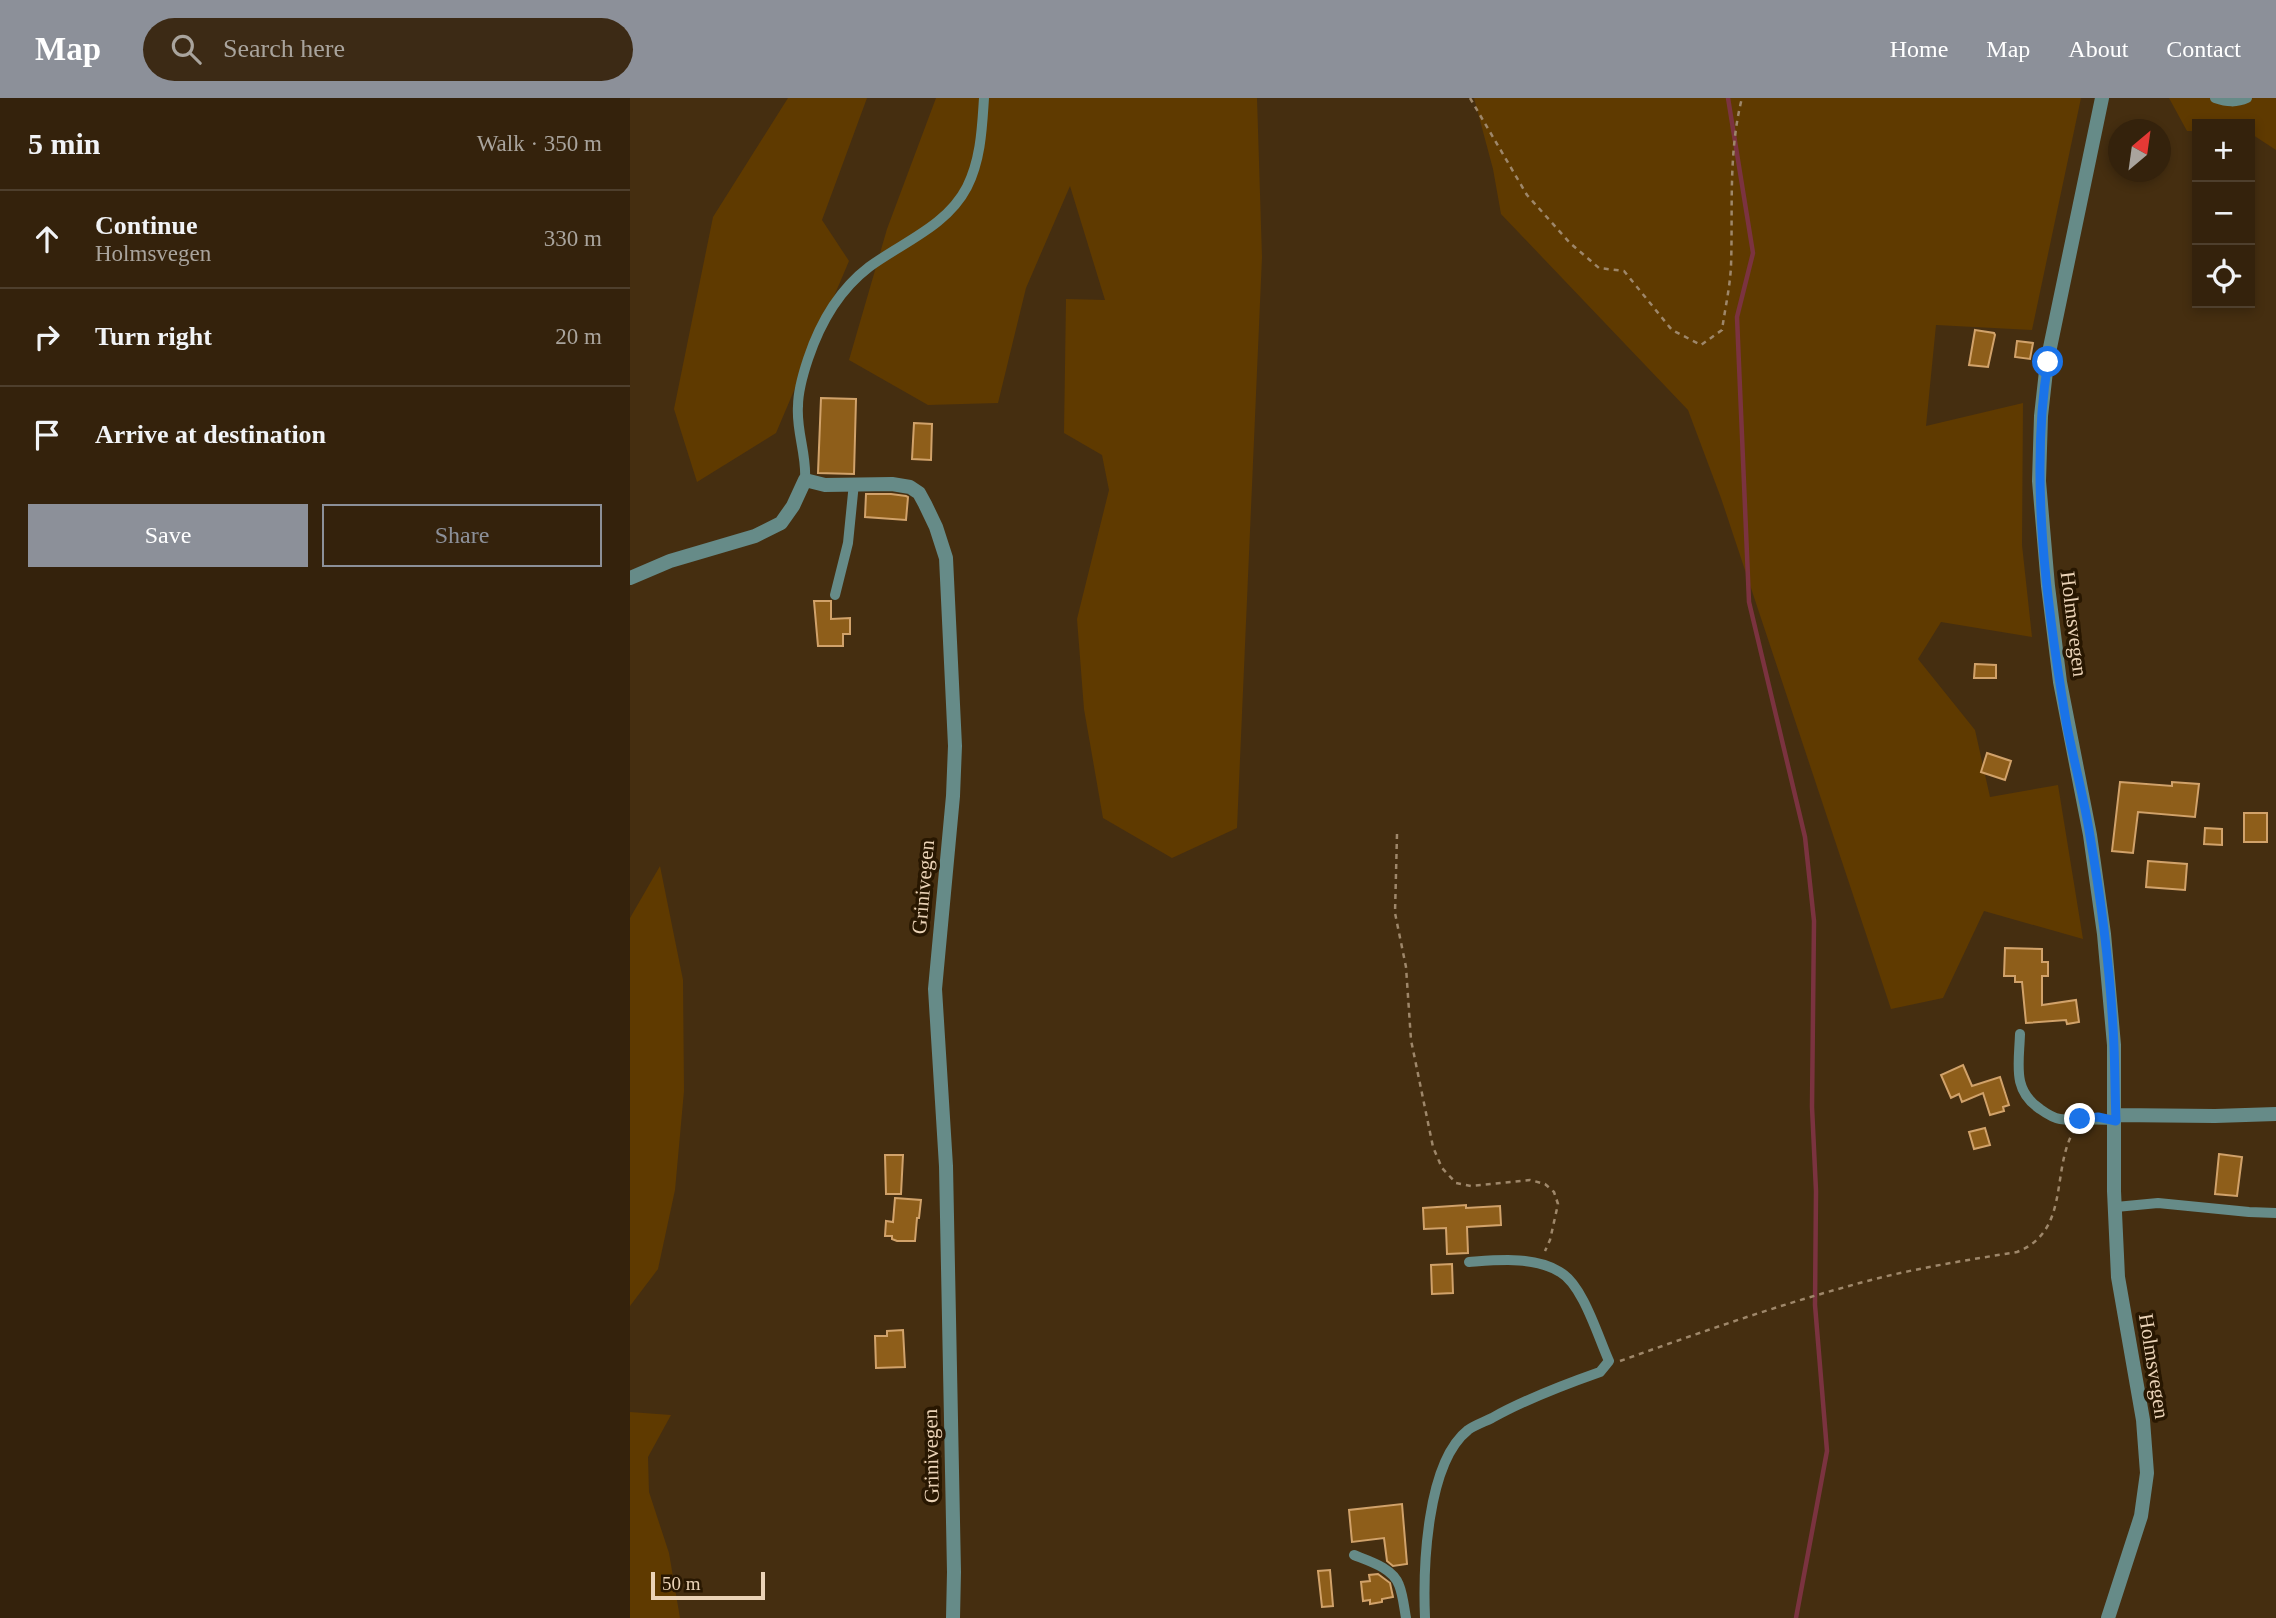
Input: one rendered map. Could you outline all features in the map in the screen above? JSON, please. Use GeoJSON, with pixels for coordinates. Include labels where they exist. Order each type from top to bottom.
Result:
{"type":"FeatureCollection","features":[{"type":"Feature","properties":{"kind":"street","name":"Holmsvegen"},"geometry":{"type":"LineString","coordinates":[[2102,98],[2046,373],[2039,481],[2060,681],[2090,835],[2104,934],[2114,1045],[2118,1277],[2141,1408],[2147,1473],[2141,1516],[2108,1618]]}},
{"type":"Feature","properties":{"kind":"street","name":"Grinivegen"},"geometry":{"type":"LineString","coordinates":[[805,480],[825,485],[854,483],[910,487],[919,493],[936,527],[946,558],[955,746],[953,796],[934,989],[946,1166],[953,1618]]}},
{"type":"Feature","properties":{"kind":"street"},"geometry":{"type":"LineString","coordinates":[[630,578],[670,561],[755,536],[780,523],[793,506],[805,480]]}},
{"type":"Feature","properties":{"kind":"street"},"geometry":{"type":"LineString","coordinates":[[2115,1118],[2276,1114]]}},
{"type":"Feature","properties":{"kind":"lane"},"geometry":{"type":"LineString","coordinates":[[805,480],[797,406],[808,359],[819,331],[835,302],[857,278],[943,218],[958,201],[976,164],[984,98]]}},
{"type":"Feature","properties":{"kind":"lane"},"geometry":{"type":"LineString","coordinates":[[2215,98],[2230,102],[2247,98]]}},
{"type":"Feature","properties":{"kind":"lane"},"geometry":{"type":"LineString","coordinates":[[835,595],[848,543],[854,483]]}},
{"type":"Feature","properties":{"kind":"lane"},"geometry":{"type":"LineString","coordinates":[[2020,1034],[2018,1074],[2025,1096],[2031,1103],[2055,1118],[2115,1118]]}},
{"type":"Feature","properties":{"kind":"lane"},"geometry":{"type":"LineString","coordinates":[[2116,1207],[2158,1203],[2276,1213]]}},
{"type":"Feature","properties":{"kind":"lane"},"geometry":{"type":"LineString","coordinates":[[1424,1618],[1424,1577],[1430,1524],[1441,1472],[1457,1442],[1469,1430],[1509,1408],[1600,1372],[1609,1362],[1580,1295],[1562,1272],[1539,1264],[1500,1260],[1469,1262]]}},
{"type":"Feature","properties":{"kind":"lane"},"geometry":{"type":"LineString","coordinates":[[1353,1555],[1374,1562],[1399,1583],[1406,1618]]}},
{"type":"Feature","properties":{"kind":"path"},"geometry":{"type":"LineString","coordinates":[[1470,98],[1527,195],[1570,243],[1599,268],[1624,271],[1672,330],[1701,345],[1722,330],[1731,268],[1734,128],[1742,98]]}},
{"type":"Feature","properties":{"kind":"path"},"geometry":{"type":"LineString","coordinates":[[1397,834],[1395,914],[1406,967],[1410,1040],[1433,1147],[1442,1168],[1456,1182],[1471,1186],[1530,1180],[1545,1184],[1554,1192],[1558,1204],[1550,1240],[1539,1264]]}},
{"type":"Feature","properties":{"kind":"path"},"geometry":{"type":"LineString","coordinates":[[1603,1369],[1699,1333],[1851,1285],[2027,1248],[2043,1236],[2052,1220],[2067,1144],[2080,1119]]}},
{"type":"Feature","properties":{"kind":"shaded area"},"geometry":{"type":"Polygon","coordinates":[[[788,98],[867,98],[822,220],[849,261],[776,433],[697,482],[674,409],[713,217],[788,98]]]}},
{"type":"Feature","properties":{"kind":"shaded area"},"geometry":{"type":"Polygon","coordinates":[[[936,98],[1257,98],[1262,257],[1237,828],[1172,858],[1103,818],[1084,709],[1077,619],[1109,490],[1102,455],[1064,433],[1066,299],[1105,300],[1070,186],[1026,288],[998,403],[928,405],[849,360],[887,229],[936,98]]]}},
{"type":"Feature","properties":{"kind":"shaded area"},"geometry":{"type":"Polygon","coordinates":[[[1474,98],[2081,98],[2032,330],[1936,325],[1926,426],[2023,403],[2022,545],[2032,637],[1941,622],[1918,659],[1975,730],[1990,797],[2058,785],[2083,939],[1984,911],[1943,998],[1891,1009],[1721,498],[1688,410],[1501,214],[1493,169],[1474,98]]]}},
{"type":"Feature","properties":{"kind":"shaded area"},"geometry":{"type":"Polygon","coordinates":[[[2169,98],[2276,98],[2276,150],[2255,136],[2255,119],[2192,119],[2192,131],[2187,131],[2169,98]]]}},
{"type":"Feature","properties":{"kind":"shaded area"},"geometry":{"type":"Polygon","coordinates":[[[660,866],[683,980],[684,1091],[675,1190],[658,1269],[630,1306],[630,918],[660,866]]]}},
{"type":"Feature","properties":{"kind":"shaded area"},"geometry":{"type":"Polygon","coordinates":[[[630,1412],[671,1415],[648,1457],[649,1492],[669,1553],[680,1618],[630,1618],[630,1412]]]}},
{"type":"Feature","properties":{"kind":"building"},"geometry":{"type":"Polygon","coordinates":[[[1975,330],[1995,335],[1988,367],[1969,365],[1975,330]]]}},
{"type":"Feature","properties":{"kind":"building"},"geometry":{"type":"Polygon","coordinates":[[[2017,341],[2033,343],[2030,359],[2015,357],[2017,341]]]}},
{"type":"Feature","properties":{"kind":"building"},"geometry":{"type":"Polygon","coordinates":[[[821,398],[856,399],[854,474],[818,473],[821,398]]]}},
{"type":"Feature","properties":{"kind":"building"},"geometry":{"type":"Polygon","coordinates":[[[914,423],[932,424],[931,460],[912,459],[914,423]]]}},
{"type":"Feature","properties":{"kind":"building"},"geometry":{"type":"Polygon","coordinates":[[[866,494],[908,497],[906,520],[865,517],[866,494]]]}},
{"type":"Feature","properties":{"kind":"building"},"geometry":{"type":"Polygon","coordinates":[[[814,601],[831,601],[831,619],[850,618],[850,634],[843,634],[843,646],[818,646],[814,601]]]}},
{"type":"Feature","properties":{"kind":"building"},"geometry":{"type":"Polygon","coordinates":[[[1975,664],[1996,665],[1996,678],[1974,678],[1975,664]]]}},
{"type":"Feature","properties":{"kind":"building"},"geometry":{"type":"Polygon","coordinates":[[[1987,753],[2011,761],[2005,780],[1981,772],[1987,753]]]}},
{"type":"Feature","properties":{"kind":"building"},"geometry":{"type":"Polygon","coordinates":[[[2120,782],[2172,786],[2172,782],[2199,784],[2195,817],[2138,812],[2133,853],[2112,851],[2120,782]]]}},
{"type":"Feature","properties":{"kind":"building"},"geometry":{"type":"Polygon","coordinates":[[[2244,813],[2267,813],[2267,842],[2244,842],[2244,813]]]}},
{"type":"Feature","properties":{"kind":"building"},"geometry":{"type":"Polygon","coordinates":[[[2205,828],[2222,829],[2222,845],[2204,844],[2205,828]]]}},
{"type":"Feature","properties":{"kind":"building"},"geometry":{"type":"Polygon","coordinates":[[[2148,861],[2187,864],[2185,890],[2146,887],[2148,861]]]}},
{"type":"Feature","properties":{"kind":"building"},"geometry":{"type":"Polygon","coordinates":[[[2005,948],[2042,949],[2042,962],[2048,962],[2048,976],[2042,976],[2042,1005],[2076,1000],[2079,1022],[2067,1024],[2066,1020],[2026,1023],[2022,982],[2015,982],[2015,976],[2004,976],[2005,948]]]}},
{"type":"Feature","properties":{"kind":"building"},"geometry":{"type":"Polygon","coordinates":[[[1963,1065],[1972,1086],[2000,1077],[2009,1105],[2003,1107],[2004,1111],[1990,1115],[1983,1093],[1962,1102],[1959,1094],[1951,1098],[1941,1075],[1963,1065]]]}},
{"type":"Feature","properties":{"kind":"building"},"geometry":{"type":"Polygon","coordinates":[[[1985,1128],[1990,1145],[1974,1149],[1969,1132],[1985,1128]]]}},
{"type":"Feature","properties":{"kind":"building"},"geometry":{"type":"Polygon","coordinates":[[[2219,1154],[2242,1157],[2237,1196],[2215,1194],[2219,1154]]]}},
{"type":"Feature","properties":{"kind":"building"},"geometry":{"type":"Polygon","coordinates":[[[885,1155],[903,1155],[901,1194],[886,1194],[885,1155]]]}},
{"type":"Feature","properties":{"kind":"building"},"geometry":{"type":"Polygon","coordinates":[[[895,1198],[921,1200],[915,1241],[897,1241],[892,1239],[892,1236],[885,1236],[886,1221],[893,1222],[895,1198]]]}},
{"type":"Feature","properties":{"kind":"building"},"geometry":{"type":"Polygon","coordinates":[[[1466,1205],[1466,1208],[1500,1206],[1501,1225],[1467,1227],[1468,1253],[1447,1254],[1446,1228],[1424,1229],[1423,1208],[1466,1205]]]}},
{"type":"Feature","properties":{"kind":"building"},"geometry":{"type":"Polygon","coordinates":[[[1452,1264],[1453,1293],[1432,1294],[1431,1265],[1452,1264]]]}},
{"type":"Feature","properties":{"kind":"building"},"geometry":{"type":"Polygon","coordinates":[[[903,1330],[905,1367],[876,1368],[875,1336],[887,1336],[887,1331],[903,1330]]]}},
{"type":"Feature","properties":{"kind":"building"},"geometry":{"type":"Polygon","coordinates":[[[1402,1504],[1407,1564],[1393,1566],[1387,1561],[1384,1538],[1352,1542],[1349,1510],[1402,1504]]]}},
{"type":"Feature","properties":{"kind":"building"},"geometry":{"type":"Polygon","coordinates":[[[1330,1570],[1333,1606],[1322,1607],[1318,1571],[1330,1570]]]}},
{"type":"Feature","properties":{"kind":"building"},"geometry":{"type":"Polygon","coordinates":[[[1378,1574],[1390,1583],[1393,1597],[1370,1604],[1370,1600],[1363,1601],[1361,1582],[1370,1581],[1369,1575],[1378,1574]]]}},
{"type":"Feature","properties":{"kind":"waterway"},"geometry":{"type":"LineString","coordinates":[[1728,98],[1753,253],[1737,317],[1749,602],[1805,837],[1814,921],[1812,1107],[1816,1191],[1815,1305],[1827,1451],[1796,1618]]}},
{"type":"Feature","properties":{"kind":"route"},"geometry":{"type":"LineString","coordinates":[[2048,362],[2041,416],[2039,481],[2048,586],[2067,723],[2090,835],[2104,934],[2114,1045],[2116,1121],[2098,1117],[2080,1119]]}}]}
